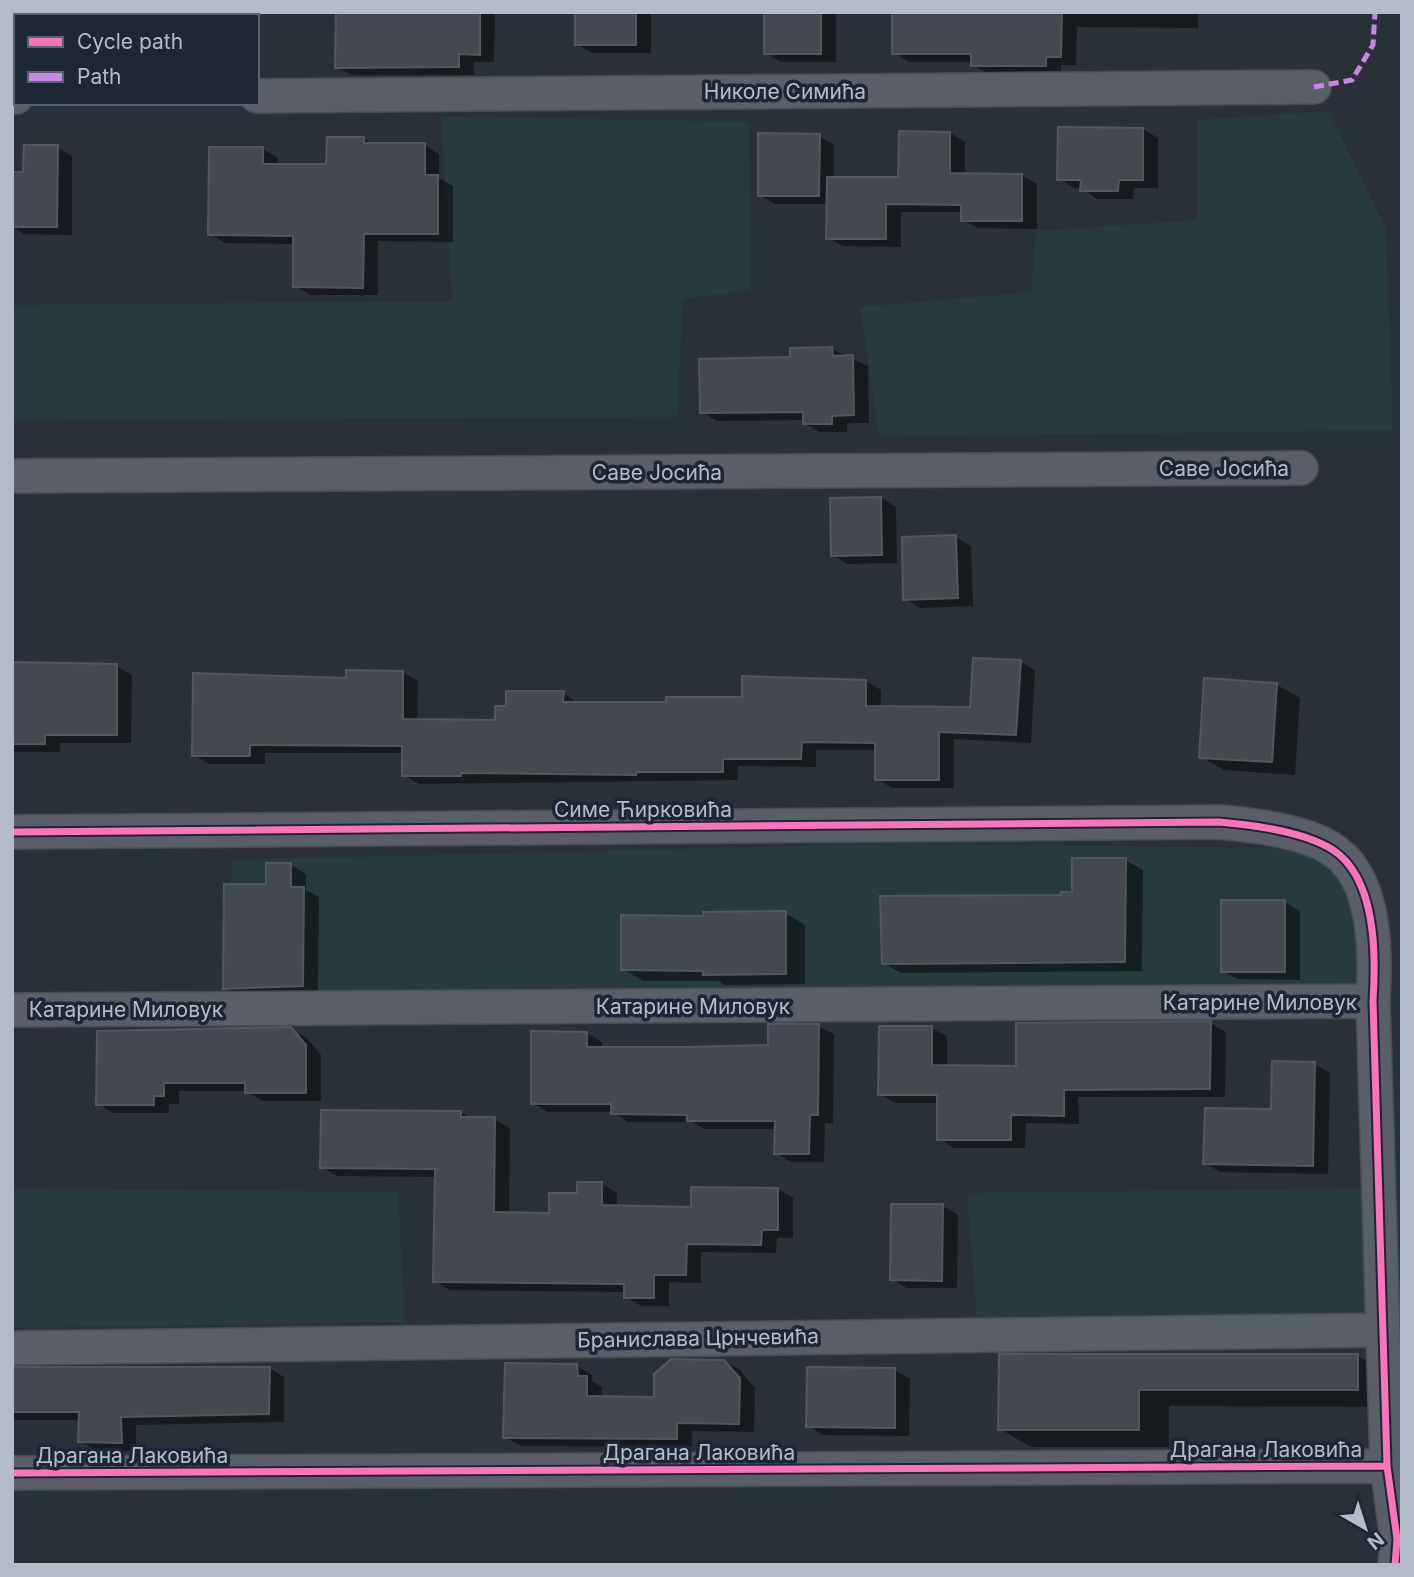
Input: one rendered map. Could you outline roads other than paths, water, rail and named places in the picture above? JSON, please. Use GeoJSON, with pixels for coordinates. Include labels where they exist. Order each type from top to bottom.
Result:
{"type":"FeatureCollection","features":[{"type":"Feature","properties":{"kind":"street","name":"Николе Симића"},"geometry":{"type":"LineString","coordinates":[[259,96],[1314,87]]}},
{"type":"Feature","properties":{"kind":"street","name":"Саве Јосића"},"geometry":{"type":"LineString","coordinates":[[12,476],[1301,468]]}},
{"type":"Feature","properties":{"kind":"street","name":"Симе Ћирковића"},"geometry":{"type":"LineString","coordinates":[[12,832],[1219,822],[1273,827],[1334,850],[1349,867],[1363,892],[1376,948],[1373,1001],[1387,1466],[1396,1539],[1395,1565]]}},
{"type":"Feature","properties":{"kind":"street","name":"Катарине Миловук"},"geometry":{"type":"LineString","coordinates":[[12,1010],[1373,1001]]}},
{"type":"Feature","properties":{"kind":"street","name":"Бранислава Црнчевића"},"geometry":{"type":"LineString","coordinates":[[12,1348],[1383,1330]]}},
{"type":"Feature","properties":{"kind":"street","name":"Драгана Лаковића"},"geometry":{"type":"LineString","coordinates":[[12,1473],[1387,1466]]}}]}
